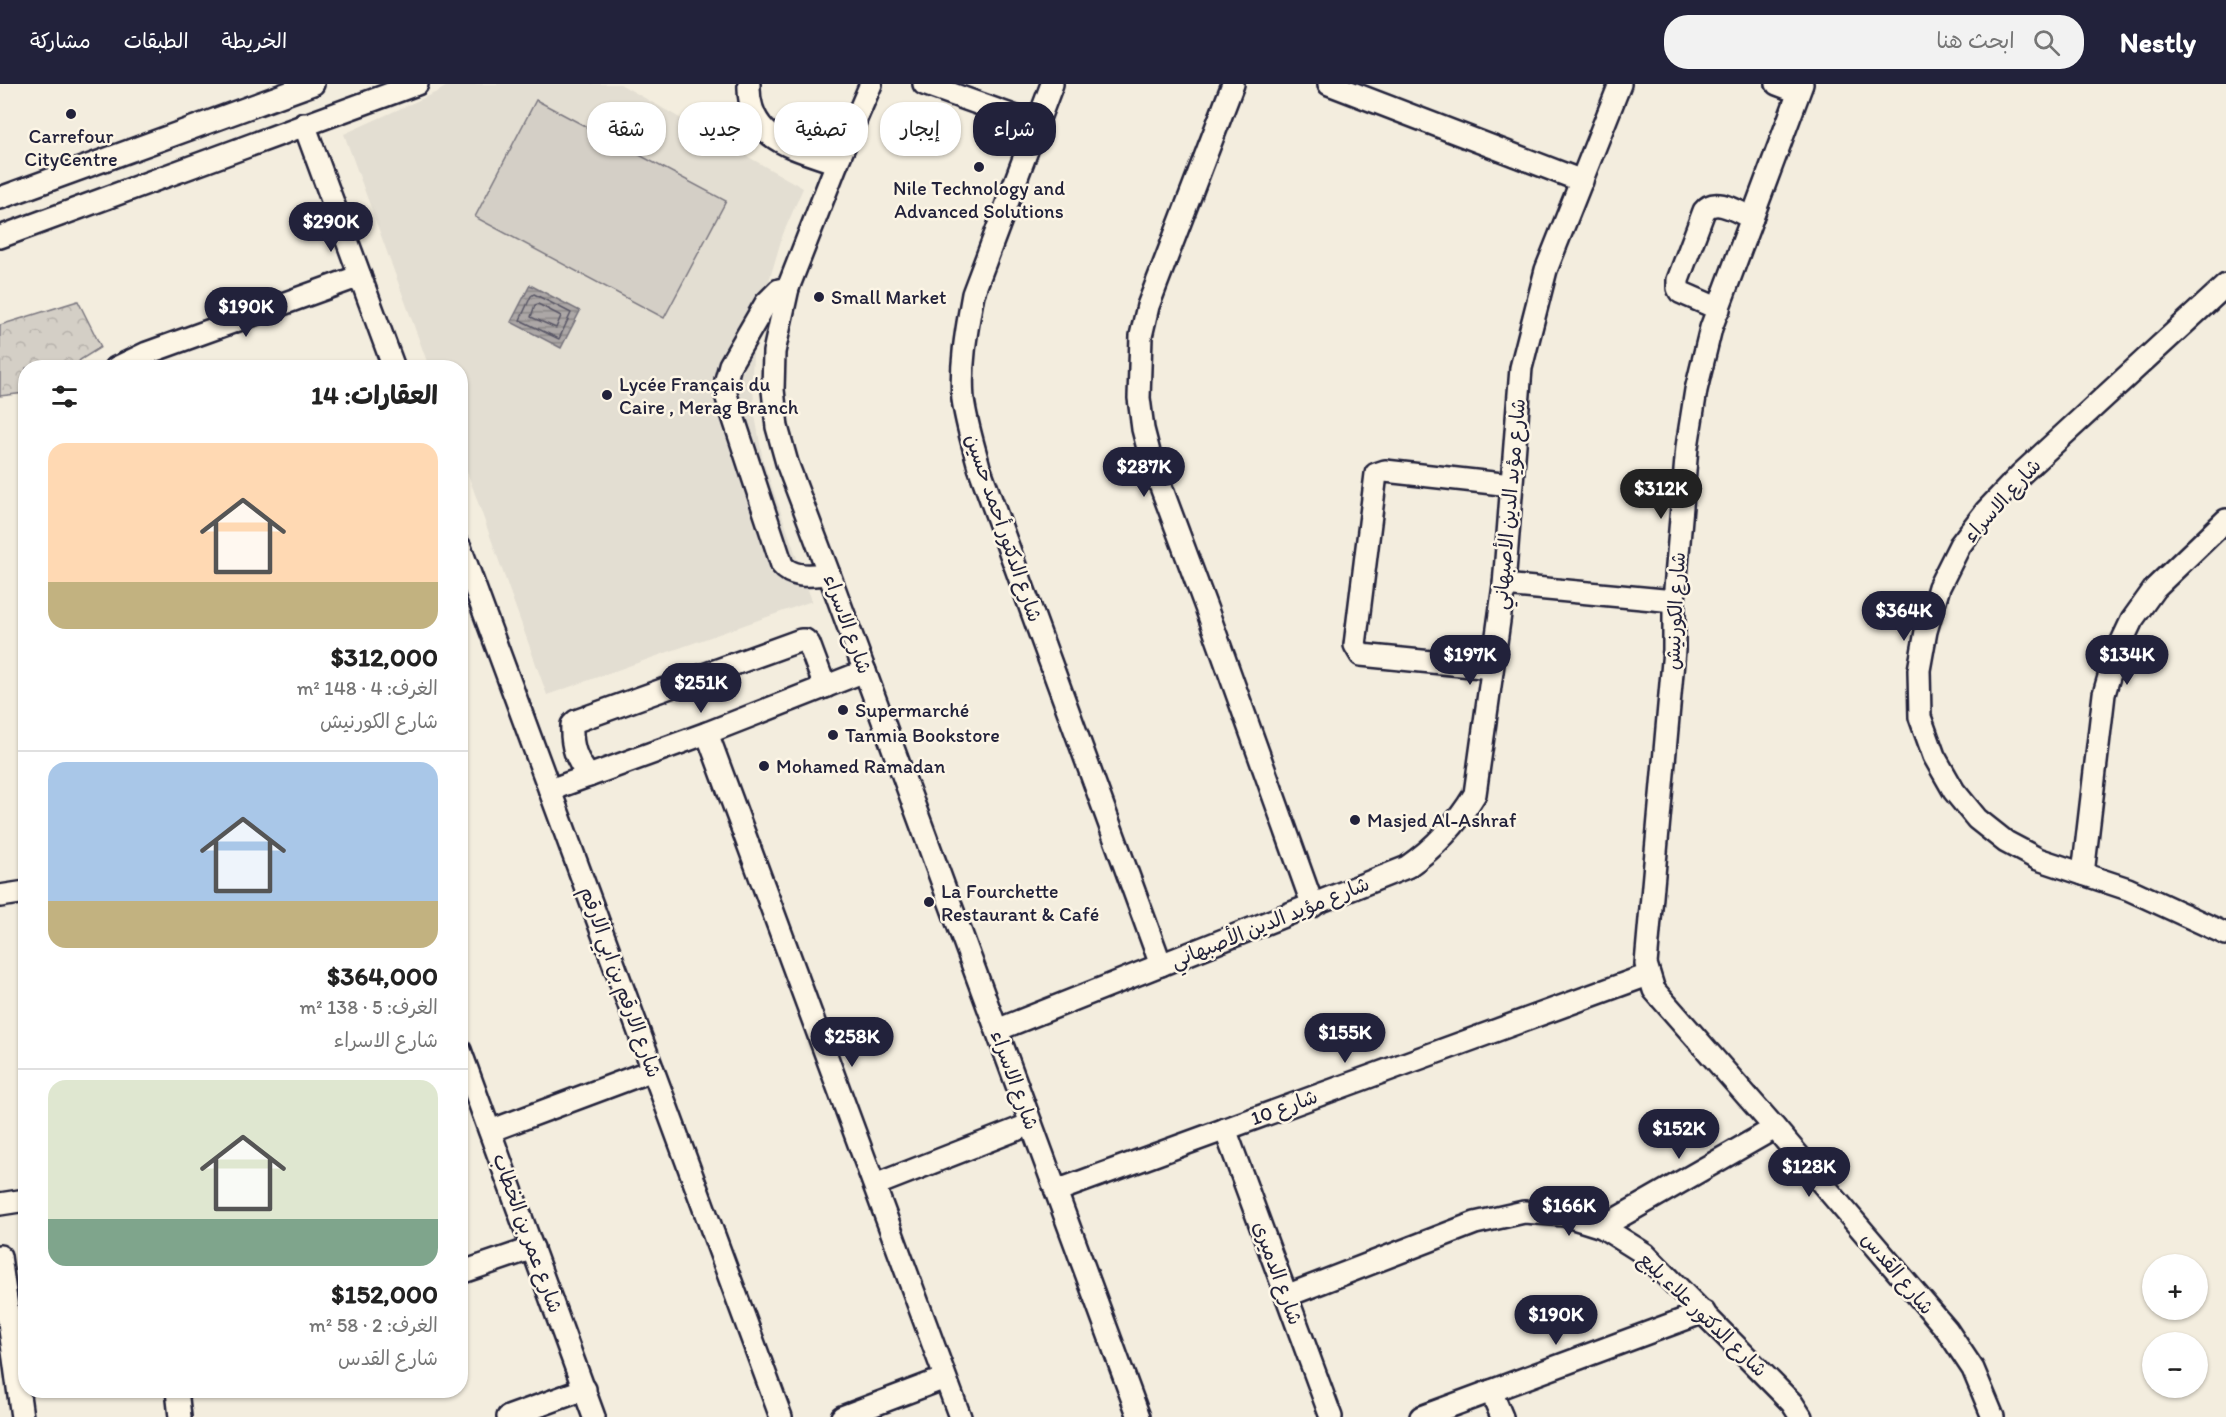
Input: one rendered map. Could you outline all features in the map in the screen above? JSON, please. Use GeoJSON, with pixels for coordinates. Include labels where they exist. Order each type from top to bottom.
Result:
{"type":"FeatureCollection","features":[{"type":"Feature","properties":{"kind":"street"},"geometry":{"type":"LineString","coordinates":[[0,198],[313,84]]}},
{"type":"Feature","properties":{"kind":"street"},"geometry":{"type":"LineString","coordinates":[[0,237],[417,84]]}},
{"type":"Feature","properties":{"kind":"street"},"geometry":{"type":"LineString","coordinates":[[749,84],[751,106],[755,118],[771,136],[781,143],[837,163]]}},
{"type":"Feature","properties":{"kind":"street","name":"شارع الاسراء"},"geometry":{"type":"LineString","coordinates":[[871,84],[788,288],[774,352],[773,390],[777,427],[787,463],[830,574],[1139,1417]]}},
{"type":"Feature","properties":{"kind":"street"},"geometry":{"type":"LineString","coordinates":[[924,84],[974,102]]}},
{"type":"Feature","properties":{"kind":"street","name":"شارع الدكتور أحمد حسين"},"geometry":{"type":"LineString","coordinates":[[1045,102],[1052,84]]}},
{"type":"Feature","properties":{"kind":"street"},"geometry":{"type":"LineString","coordinates":[[1233,84],[1148,306],[1141,336],[1139,398],[1150,460],[1208,610],[1313,906]]}},
{"type":"Feature","properties":{"kind":"street"},"geometry":{"type":"LineString","coordinates":[[1329,84],[1582,181]]}},
{"type":"Feature","properties":{"kind":"street","name":"شارع مؤيد الدين الأصبهاني"},"geometry":{"type":"LineString","coordinates":[[997,1030],[1407,867],[1428,853],[1461,817],[1474,794],[1504,585],[1523,359],[1546,270],[1620,84]]}},
{"type":"Feature","properties":{"kind":"street"},"geometry":{"type":"LineString","coordinates":[[1778,84],[1800,88]]}},
{"type":"Feature","properties":{"kind":"street","name":"شارع الكورنيش"},"geometry":{"type":"LineString","coordinates":[[1648,975],[1646,951],[1674,650],[1674,601],[1691,424],[1711,328],[1800,88]]}},
{"type":"Feature","properties":{"kind":"street"},"geometry":{"type":"LineString","coordinates":[[304,124],[391,360]]}},
{"type":"Feature","properties":{"kind":"street","name":"شارع الدكتور أحمد حسين"},"geometry":{"type":"LineString","coordinates":[[1024,156],[973,294],[962,370],[967,424],[979,467],[1161,965]]}},
{"type":"Feature","properties":{"kind":"street"},"geometry":{"type":"LineString","coordinates":[[1719,309],[1680,292],[1678,280],[1704,211],[1708,206],[1716,203],[1752,218]]}},
{"type":"Feature","properties":{"kind":"street"},"geometry":{"type":"LineString","coordinates":[[133,360],[360,276]]}},
{"type":"Feature","properties":{"kind":"street","name":"شارع الاسراء"},"geometry":{"type":"LineString","coordinates":[[2226,285],[2021,474],[1986,511],[1960,545],[1939,587],[1926,631],[1919,670],[1920,717],[1934,756],[1954,791],[1977,819],[2006,842],[2038,859],[2128,889],[2226,934]]}},
{"type":"Feature","properties":{"kind":"street"},"geometry":{"type":"LineString","coordinates":[[788,288],[778,290],[766,303],[730,365],[726,380],[726,395],[782,565],[786,570],[797,575],[830,574]]}},
{"type":"Feature","properties":{"kind":"street"},"geometry":{"type":"LineString","coordinates":[[1492,668],[1360,655],[1355,645],[1376,474],[1385,471],[1512,485]]}},
{"type":"Feature","properties":{"kind":"street"},"geometry":{"type":"LineString","coordinates":[[2083,874],[2104,694],[2115,656],[2132,620],[2155,588],[2223,529]]}},
{"type":"Feature","properties":{"kind":"street","name":"شارع الارقم بن ابي الارقم"},"geometry":{"type":"LineString","coordinates":[[468,569],[781,1417]]}},
{"type":"Feature","properties":{"kind":"street"},"geometry":{"type":"LineString","coordinates":[[1504,585],[1674,601]]}},
{"type":"Feature","properties":{"kind":"street"},"geometry":{"type":"LineString","coordinates":[[589,776],[574,753],[571,739],[572,725],[576,722],[801,640],[809,644],[825,687]]}},
{"type":"Feature","properties":{"kind":"street"},"geometry":{"type":"LineString","coordinates":[[550,790],[708,733],[865,671]]}},
{"type":"Feature","properties":{"kind":"street"},"geometry":{"type":"LineString","coordinates":[[708,733],[960,1417]]}},
{"type":"Feature","properties":{"kind":"street"},"geometry":{"type":"LineString","coordinates":[[0,896],[18,893]]}},
{"type":"Feature","properties":{"kind":"street","name":"شارع القدس"},"geometry":{"type":"LineString","coordinates":[[1648,975],[1654,990],[1947,1330],[1973,1368],[1993,1417]]}},
{"type":"Feature","properties":{"kind":"street","name":"شارع 10"},"geometry":{"type":"LineString","coordinates":[[1056,1191],[1648,975]]}},
{"type":"Feature","properties":{"kind":"street"},"geometry":{"type":"LineString","coordinates":[[490,1131],[653,1070]]}},
{"type":"Feature","properties":{"kind":"street","name":"شارع عمر بن الخطاب"},"geometry":{"type":"LineString","coordinates":[[468,1072],[594,1417]]}},
{"type":"Feature","properties":{"kind":"street"},"geometry":{"type":"LineString","coordinates":[[875,1185],[1031,1124]]}},
{"type":"Feature","properties":{"kind":"street"},"geometry":{"type":"LineString","coordinates":[[1602,1227],[1775,1128]]}},
{"type":"Feature","properties":{"kind":"street","name":"شارع الدميرى"},"geometry":{"type":"LineString","coordinates":[[1225,1129],[1331,1417]]}},
{"type":"Feature","properties":{"kind":"street"},"geometry":{"type":"LineString","coordinates":[[0,1204],[18,1201]]}},
{"type":"Feature","properties":{"kind":"street","name":"شارع الدكتور علاء بلبع"},"geometry":{"type":"LineString","coordinates":[[1286,1296],[1475,1223],[1524,1212],[1564,1215],[1602,1227],[1645,1254],[1792,1402],[1801,1417]]}},
{"type":"Feature","properties":{"kind":"street"},"geometry":{"type":"LineString","coordinates":[[468,1270],[533,1248]]}},
{"type":"Feature","properties":{"kind":"street"},"geometry":{"type":"LineString","coordinates":[[0,1256],[18,1388]]}},
{"type":"Feature","properties":{"kind":"street"},"geometry":{"type":"LineString","coordinates":[[1421,1417],[1704,1312]]}},
{"type":"Feature","properties":{"kind":"street"},"geometry":{"type":"LineString","coordinates":[[842,1417],[945,1378]]}},
{"type":"Feature","properties":{"kind":"street"},"geometry":{"type":"LineString","coordinates":[[508,1417],[585,1389]]}},
{"type":"Feature","properties":{"kind":"street"},"geometry":{"type":"LineString","coordinates":[[1491,1391],[1502,1417]]}},
{"type":"Feature","properties":{"kind":"street"},"geometry":{"type":"LineString","coordinates":[[19,1398],[22,1417]]}},
{"type":"Feature","properties":{"kind":"street"},"geometry":{"type":"LineString","coordinates":[[178,1398],[180,1417]]}},
{"type":"Feature","properties":{"kind":"shaded area","name":"Lycée Français du Caire , Merag Branch"},"geometry":{"type":"Polygon","coordinates":[[[450,84],[620,84],[652,102],[587,102],[587,156],[666,156],[666,110],[678,117],[678,156],[747,156],[803,188],[783,234],[764,298],[754,336],[752,375],[755,415],[763,461],[812,601],[547,695],[468,475],[468,360],[426,360],[344,134],[450,84]]]}},
{"type":"Feature","properties":{"kind":"green space"},"geometry":{"type":"Polygon","coordinates":[[[536,100],[587,127],[587,156],[641,156],[726,201],[664,318],[475,217],[536,100]]]}},
{"type":"Feature","properties":{"kind":"green space"},"geometry":{"type":"Polygon","coordinates":[[[78,301],[101,347],[80,360],[18,360],[18,394],[0,396],[0,325],[78,301]]]}},
{"type":"Feature","properties":{"kind":"water"},"geometry":{"type":"Polygon","coordinates":[[[530,285],[580,311],[561,348],[511,322],[530,285]]]}},
{"type":"Feature","properties":{"kind":"place","name":"Carrefour CityCentre"},"geometry":{"type":"Point","coordinates":[71,114]}},
{"type":"Feature","properties":{"kind":"place","name":"Nile Technology and Advanced Solutions"},"geometry":{"type":"Point","coordinates":[979,167]}},
{"type":"Feature","properties":{"kind":"place","name":"Small Market"},"geometry":{"type":"Point","coordinates":[819,297]}},
{"type":"Feature","properties":{"kind":"place","name":"Lycée Français du Caire , Merag Branch"},"geometry":{"type":"Point","coordinates":[607,395]}},
{"type":"Feature","properties":{"kind":"place","name":"Supermarché"},"geometry":{"type":"Point","coordinates":[843,710]}},
{"type":"Feature","properties":{"kind":"place","name":"Tanmia Bookstore"},"geometry":{"type":"Point","coordinates":[833,735]}},
{"type":"Feature","properties":{"kind":"place","name":"Mohamed Ramadan"},"geometry":{"type":"Point","coordinates":[764,766]}},
{"type":"Feature","properties":{"kind":"place","name":"Masjed Al-Ashraf"},"geometry":{"type":"Point","coordinates":[1355,820]}},
{"type":"Feature","properties":{"kind":"place","name":"La Fourchette Restaurant & Café"},"geometry":{"type":"Point","coordinates":[929,902]}}]}
